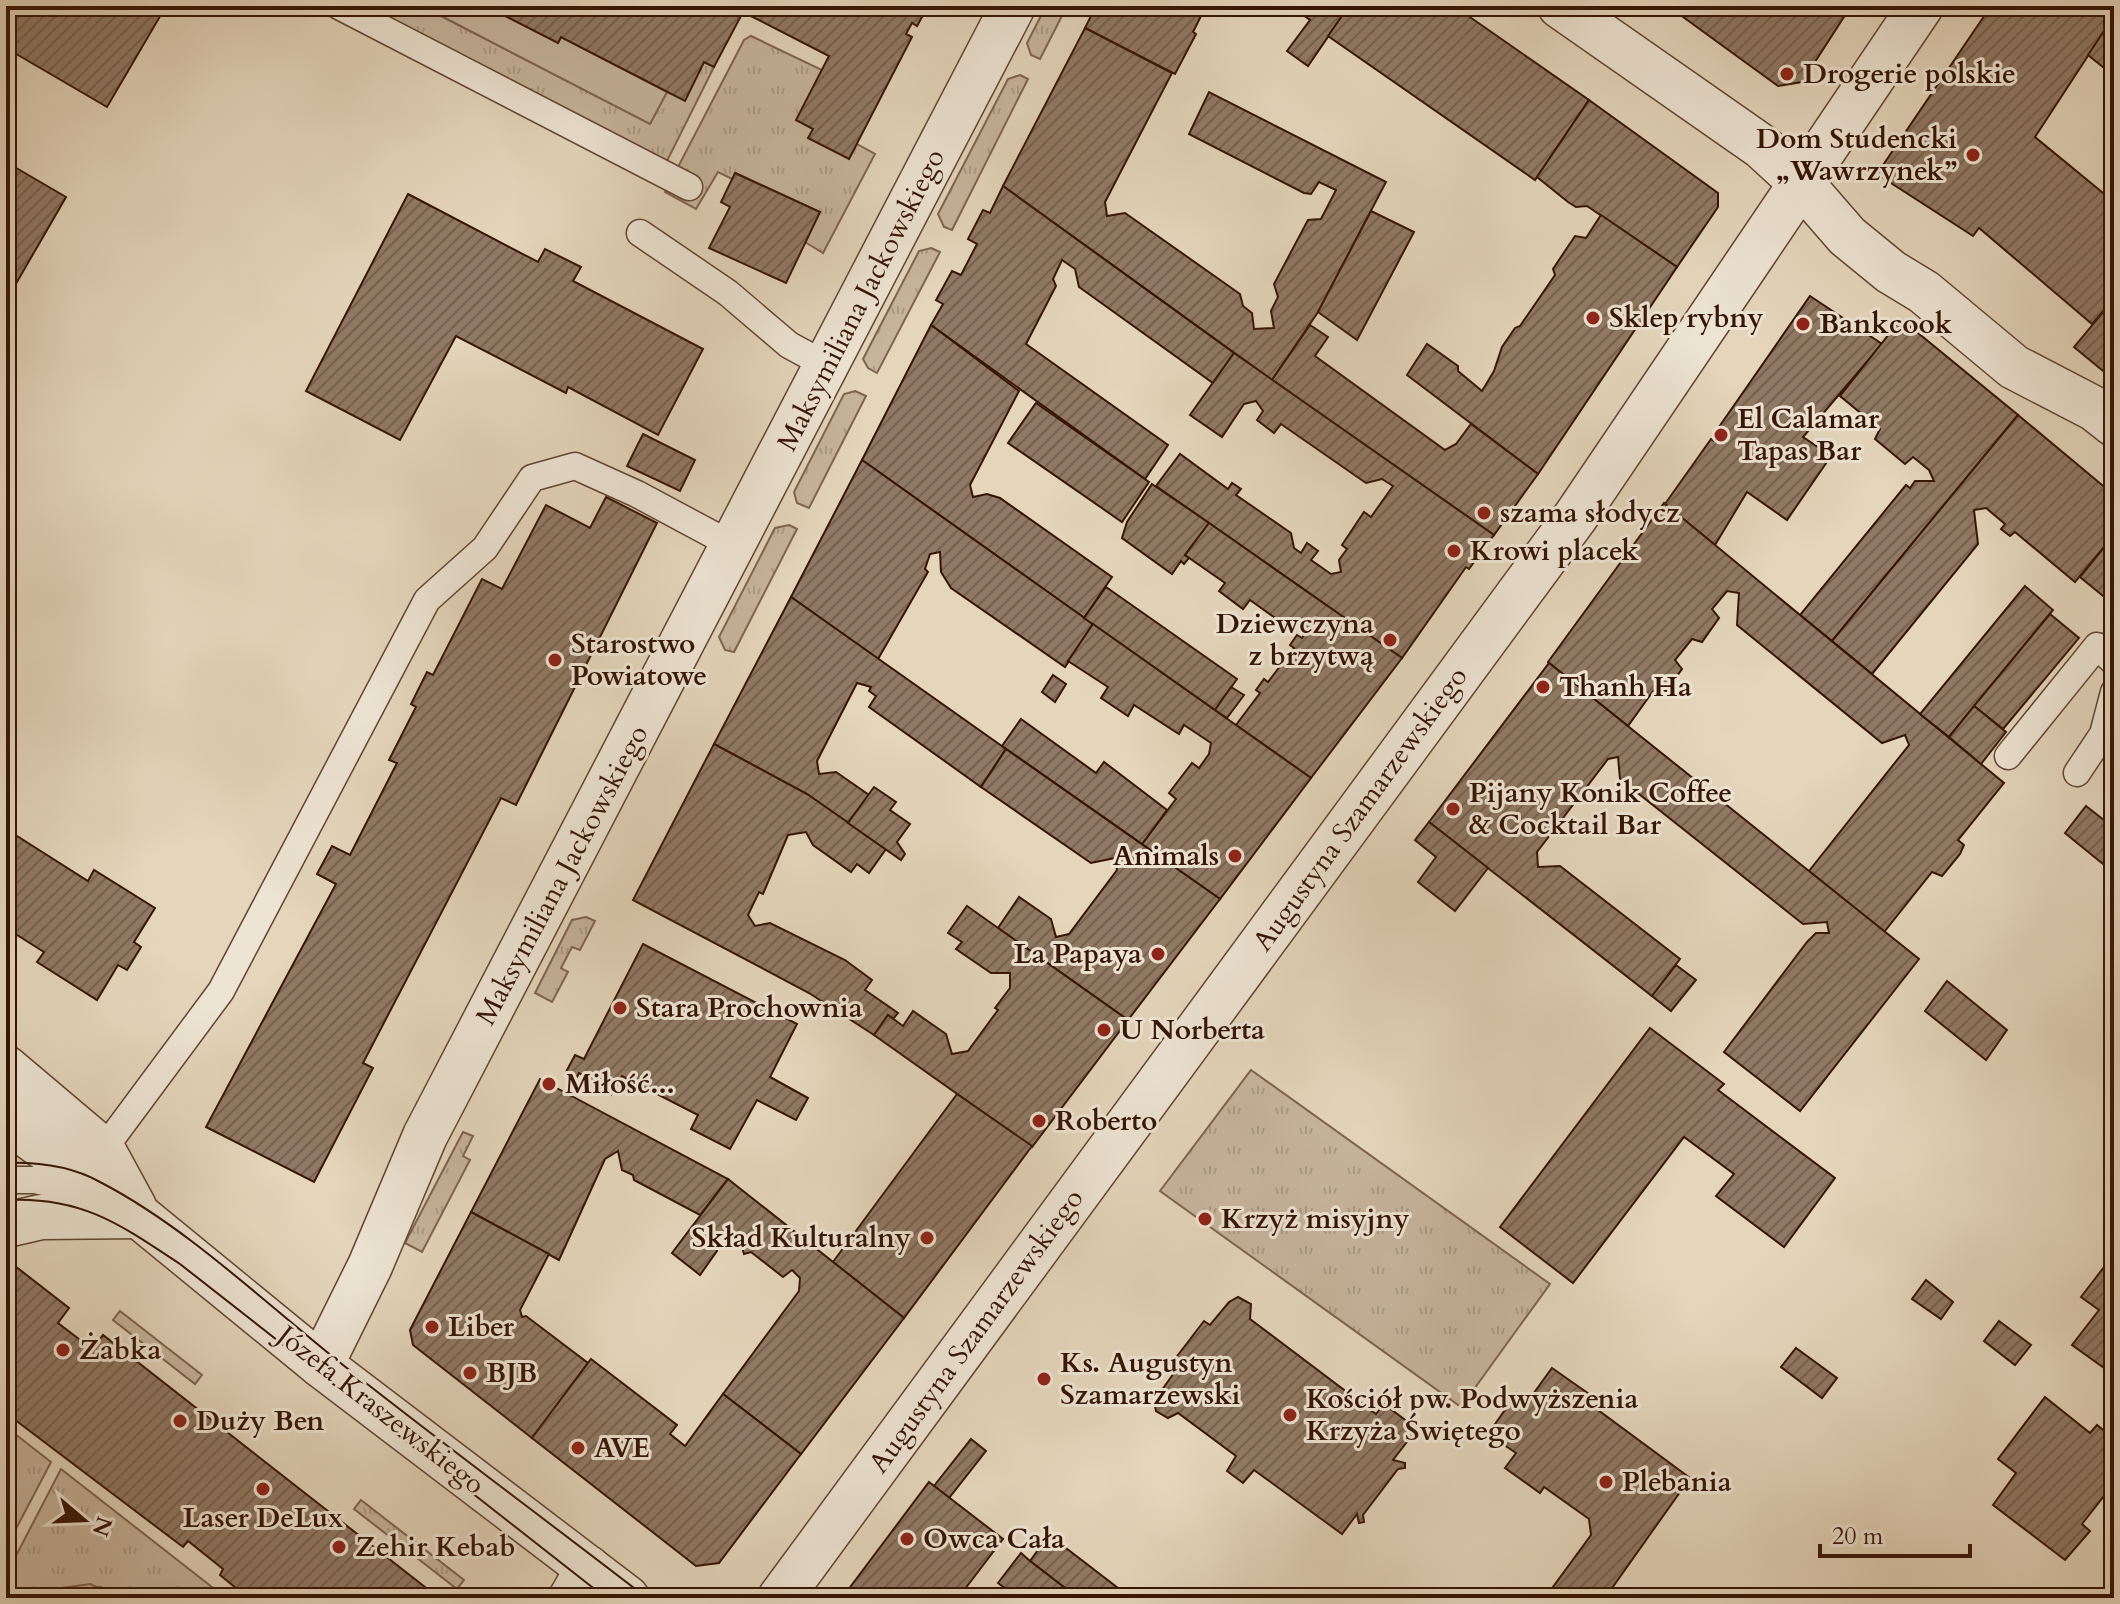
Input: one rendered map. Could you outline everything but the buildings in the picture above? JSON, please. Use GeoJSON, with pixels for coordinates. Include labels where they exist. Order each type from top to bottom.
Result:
{"type":"FeatureCollection","features":[{"type":"Feature","properties":{"kind":"street","name":"Maksymiliana Jackowskiego"},"geometry":{"type":"LineString","coordinates":[[321,1365],[370,1266],[425,1136],[1013,6]]}},
{"type":"Feature","properties":{"kind":"street"},"geometry":{"type":"LineString","coordinates":[[1560,6],[1762,147],[1801,183],[1847,236],[1891,272],[1924,292],[2014,367],[2095,409],[2114,424]]}},
{"type":"Feature","properties":{"kind":"street","name":"Augustyna Szamarzewskiego"},"geometry":{"type":"LineString","coordinates":[[780,1598],[1576,516],[1921,6]]}},
{"type":"Feature","properties":{"kind":"street","name":"Józefa Kraszewskiego"},"geometry":{"type":"LineString","coordinates":[[6,1068],[103,1150],[139,1216]]}},
{"type":"Feature","properties":{"kind":"street","name":"Józefa Kraszewskiego"},"geometry":{"type":"LineString","coordinates":[[6,1120],[139,1216],[580,1583],[627,1598]]}},
{"type":"Feature","properties":{"kind":"street"},"geometry":{"type":"LineString","coordinates":[[6,1225],[41,1217],[139,1216]]}},
{"type":"Feature","properties":{"kind":"lane"},"geometry":{"type":"LineString","coordinates":[[339,6],[689,187]]}},
{"type":"Feature","properties":{"kind":"lane"},"geometry":{"type":"LineString","coordinates":[[640,233],[728,293],[789,345],[826,365]]}},
{"type":"Feature","properties":{"kind":"lane"},"geometry":{"type":"LineString","coordinates":[[103,1150],[221,991],[427,600],[485,548],[532,478],[575,466],[637,494],[734,546]]}},
{"type":"Feature","properties":{"kind":"lane"},"geometry":{"type":"LineString","coordinates":[[2008,756],[2097,646],[2114,662]]}},
{"type":"Feature","properties":{"kind":"lane"},"geometry":{"type":"LineString","coordinates":[[2077,773],[2103,734],[2114,692]]}},
{"type":"Feature","properties":{"kind":"lane"},"geometry":{"type":"LineString","coordinates":[[6,1180],[35,1180],[83,1189],[139,1216]]}},
{"type":"Feature","properties":{"kind":"green space"},"geometry":{"type":"Polygon","coordinates":[[[340,6],[422,6],[650,124],[667,92],[685,100],[704,62],[714,67],[661,173],[340,6]]]}},
{"type":"Feature","properties":{"kind":"green space"},"geometry":{"type":"Polygon","coordinates":[[[422,6],[486,6],[558,43],[561,37],[667,92],[650,124],[422,6]]]}},
{"type":"Feature","properties":{"kind":"green space"},"geometry":{"type":"Polygon","coordinates":[[[1046,6],[1067,6],[1040,59],[1031,55],[1027,43],[1046,6]]]}},
{"type":"Feature","properties":{"kind":"green space"},"geometry":{"type":"Polygon","coordinates":[[[751,36],[822,70],[813,129],[849,159],[857,144],[875,154],[823,253],[805,242],[820,212],[736,173],[732,179],[718,172],[696,209],[665,192],[744,40],[751,36]]]}},
{"type":"Feature","properties":{"kind":"green space"},"geometry":{"type":"Polygon","coordinates":[[[1020,75],[1028,79],[952,230],[944,227],[938,214],[1008,79],[1020,75]]]}},
{"type":"Feature","properties":{"kind":"green space"},"geometry":{"type":"Polygon","coordinates":[[[931,248],[940,252],[877,373],[868,368],[863,359],[919,251],[931,248]]]}},
{"type":"Feature","properties":{"kind":"green space"},"geometry":{"type":"Polygon","coordinates":[[[855,391],[866,396],[809,508],[797,503],[794,492],[844,394],[855,391]]]}},
{"type":"Feature","properties":{"kind":"green space"},"geometry":{"type":"Polygon","coordinates":[[[789,525],[797,529],[734,652],[725,650],[719,637],[775,528],[789,525]]]}},
{"type":"Feature","properties":{"kind":"green space"},"geometry":{"type":"Polygon","coordinates":[[[586,917],[595,921],[580,950],[572,947],[561,968],[568,972],[552,1002],[535,993],[572,920],[586,917]]]}},
{"type":"Feature","properties":{"kind":"green space"},"geometry":{"type":"Polygon","coordinates":[[[1251,1070],[1550,1284],[1461,1407],[1160,1191],[1251,1070]]]}},
{"type":"Feature","properties":{"kind":"green space"},"geometry":{"type":"Polygon","coordinates":[[[463,1132],[473,1136],[463,1156],[470,1160],[422,1252],[405,1243],[463,1132]]]}},
{"type":"Feature","properties":{"kind":"green space"},"geometry":{"type":"Polygon","coordinates":[[[120,1311],[202,1375],[195,1384],[113,1320],[120,1311]]]}},
{"type":"Feature","properties":{"kind":"green space"},"geometry":{"type":"Polygon","coordinates":[[[6,1427],[51,1462],[6,1548],[6,1427]]]}},
{"type":"Feature","properties":{"kind":"green space"},"geometry":{"type":"Polygon","coordinates":[[[61,1469],[226,1598],[120,1598],[101,1587],[62,1588],[50,1598],[6,1598],[6,1575],[61,1469]]]}},
{"type":"Feature","properties":{"kind":"green space"},"geometry":{"type":"Polygon","coordinates":[[[361,1500],[464,1580],[457,1589],[354,1509],[361,1500]]]}},
{"type":"Feature","properties":{"kind":"green space"},"geometry":{"type":"Polygon","coordinates":[[[90,1584],[120,1598],[50,1598],[62,1588],[90,1584]]]}},
{"type":"Feature","properties":{"kind":"tram line"},"geometry":{"type":"LineString","coordinates":[[6,1163],[42,1164],[78,1172],[132,1200],[164,1221],[381,1394],[647,1598]]}},
{"type":"Feature","properties":{"kind":"tram line"},"geometry":{"type":"LineString","coordinates":[[6,1200],[33,1200],[78,1208],[118,1225],[180,1264],[606,1598]]}},
{"type":"Feature","properties":{"kind":"place","name":"Drogerie polskie"},"geometry":{"type":"Point","coordinates":[1787,74]}},
{"type":"Feature","properties":{"kind":"place","name":"Dom Studencki „Wawrzynek”"},"geometry":{"type":"Point","coordinates":[1973,155]}},
{"type":"Feature","properties":{"kind":"place","name":"Sklep rybny"},"geometry":{"type":"Point","coordinates":[1593,318]}},
{"type":"Feature","properties":{"kind":"place","name":"Bankcook"},"geometry":{"type":"Point","coordinates":[1803,324]}},
{"type":"Feature","properties":{"kind":"place","name":"El Calamar Tapas Bar"},"geometry":{"type":"Point","coordinates":[1721,435]}},
{"type":"Feature","properties":{"kind":"place","name":"szama słodycz"},"geometry":{"type":"Point","coordinates":[1484,513]}},
{"type":"Feature","properties":{"kind":"place","name":"Krowi placek"},"geometry":{"type":"Point","coordinates":[1454,551]}},
{"type":"Feature","properties":{"kind":"place","name":"Dziewczyna z brzytwą"},"geometry":{"type":"Point","coordinates":[1390,640]}},
{"type":"Feature","properties":{"kind":"place","name":"Starostwo Powiatowe"},"geometry":{"type":"Point","coordinates":[555,660]}},
{"type":"Feature","properties":{"kind":"place","name":"Thanh Ha"},"geometry":{"type":"Point","coordinates":[1543,687]}},
{"type":"Feature","properties":{"kind":"place","name":"Pijany Konik Coffee & Cocktail Bar"},"geometry":{"type":"Point","coordinates":[1453,809]}},
{"type":"Feature","properties":{"kind":"place","name":"Animals"},"geometry":{"type":"Point","coordinates":[1235,856]}},
{"type":"Feature","properties":{"kind":"place","name":"La Papaya"},"geometry":{"type":"Point","coordinates":[1158,954]}},
{"type":"Feature","properties":{"kind":"place","name":"Stara Prochownia"},"geometry":{"type":"Point","coordinates":[620,1008]}},
{"type":"Feature","properties":{"kind":"place","name":"U Norberta"},"geometry":{"type":"Point","coordinates":[1104,1030]}},
{"type":"Feature","properties":{"kind":"place","name":"Miłość..."},"geometry":{"type":"Point","coordinates":[549,1084]}},
{"type":"Feature","properties":{"kind":"place","name":"Roberto"},"geometry":{"type":"Point","coordinates":[1039,1121]}},
{"type":"Feature","properties":{"kind":"place","name":"Krzyż misyjny"},"geometry":{"type":"Point","coordinates":[1205,1219]}},
{"type":"Feature","properties":{"kind":"place","name":"Skład Kulturalny"},"geometry":{"type":"Point","coordinates":[927,1238]}},
{"type":"Feature","properties":{"kind":"place","name":"Liber"},"geometry":{"type":"Point","coordinates":[432,1327]}},
{"type":"Feature","properties":{"kind":"place","name":"Żabka"},"geometry":{"type":"Point","coordinates":[63,1350]}},
{"type":"Feature","properties":{"kind":"place","name":"BJB"},"geometry":{"type":"Point","coordinates":[470,1373]}},
{"type":"Feature","properties":{"kind":"place","name":"Ks. Augustyn Szamarzewski"},"geometry":{"type":"Point","coordinates":[1044,1379]}},
{"type":"Feature","properties":{"kind":"place","name":"Kościół pw. Podwyższenia Krzyża Świętego"},"geometry":{"type":"Point","coordinates":[1290,1415]}},
{"type":"Feature","properties":{"kind":"place","name":"Duży Ben"},"geometry":{"type":"Point","coordinates":[180,1421]}},
{"type":"Feature","properties":{"kind":"place","name":"AVE"},"geometry":{"type":"Point","coordinates":[578,1448]}},
{"type":"Feature","properties":{"kind":"place","name":"Plebania"},"geometry":{"type":"Point","coordinates":[1606,1482]}},
{"type":"Feature","properties":{"kind":"place","name":"Laser DeLux"},"geometry":{"type":"Point","coordinates":[263,1489]}},
{"type":"Feature","properties":{"kind":"place","name":"Owca Cała"},"geometry":{"type":"Point","coordinates":[907,1539]}},
{"type":"Feature","properties":{"kind":"place","name":"Zehir Kebab"},"geometry":{"type":"Point","coordinates":[339,1547]}}]}
